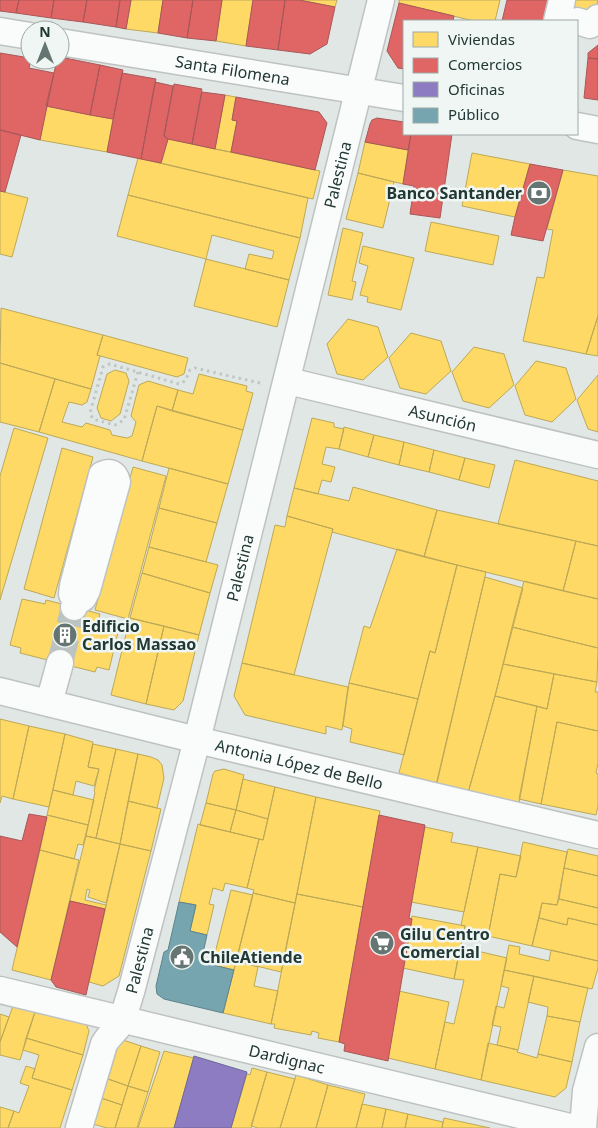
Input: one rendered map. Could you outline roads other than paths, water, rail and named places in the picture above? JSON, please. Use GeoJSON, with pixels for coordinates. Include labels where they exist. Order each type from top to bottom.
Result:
{"type":"FeatureCollection","features":[{"type":"Feature","properties":{"kind":"street","name":"Palestina"},"geometry":{"type":"LineString","coordinates":[[79,1128],[104,1044],[121,1020],[131,992],[197,740],[381,0]]}},
{"type":"Feature","properties":{"kind":"street"},"geometry":{"type":"LineString","coordinates":[[578,20],[590,25],[598,18]]}},
{"type":"Feature","properties":{"kind":"street"},"geometry":{"type":"LineString","coordinates":[[0,31],[20,34]]}},
{"type":"Feature","properties":{"kind":"street","name":"Santa Filomena"},"geometry":{"type":"LineString","coordinates":[[70,44],[403,98]]}},
{"type":"Feature","properties":{"kind":"street"},"geometry":{"type":"LineString","coordinates":[[578,126],[598,130]]}},
{"type":"Feature","properties":{"kind":"street","name":"Asunción"},"geometry":{"type":"LineString","coordinates":[[286,385],[598,455]]}},
{"type":"Feature","properties":{"kind":"street"},"geometry":{"type":"LineString","coordinates":[[49,703],[60,663]]}},
{"type":"Feature","properties":{"kind":"street","name":"Antonia López de Bello"},"geometry":{"type":"LineString","coordinates":[[0,691],[197,740],[598,835]]}},
{"type":"Feature","properties":{"kind":"street","name":"Dardignac"},"geometry":{"type":"LineString","coordinates":[[0,990],[574,1128]]}},
{"type":"Feature","properties":{"kind":"street"},"geometry":{"type":"LineString","coordinates":[[583,1128],[586,1091],[598,1047]]}},
{"type":"Feature","properties":{"kind":"tunnel"},"geometry":{"type":"LineString","coordinates":[[60,663],[74,607]]}},
{"type":"Feature","properties":{"kind":"place","name":"Banco Santander"},"geometry":{"type":"Point","coordinates":[539,193]}},
{"type":"Feature","properties":{"kind":"place","name":"Edificio Carlos Massao"},"geometry":{"type":"Point","coordinates":[65,635]}},
{"type":"Feature","properties":{"kind":"place","name":"Gilu Centro Comercial"},"geometry":{"type":"Point","coordinates":[382,943]}},
{"type":"Feature","properties":{"kind":"place","name":"ChileAtiende"},"geometry":{"type":"Point","coordinates":[182,957]}}]}
